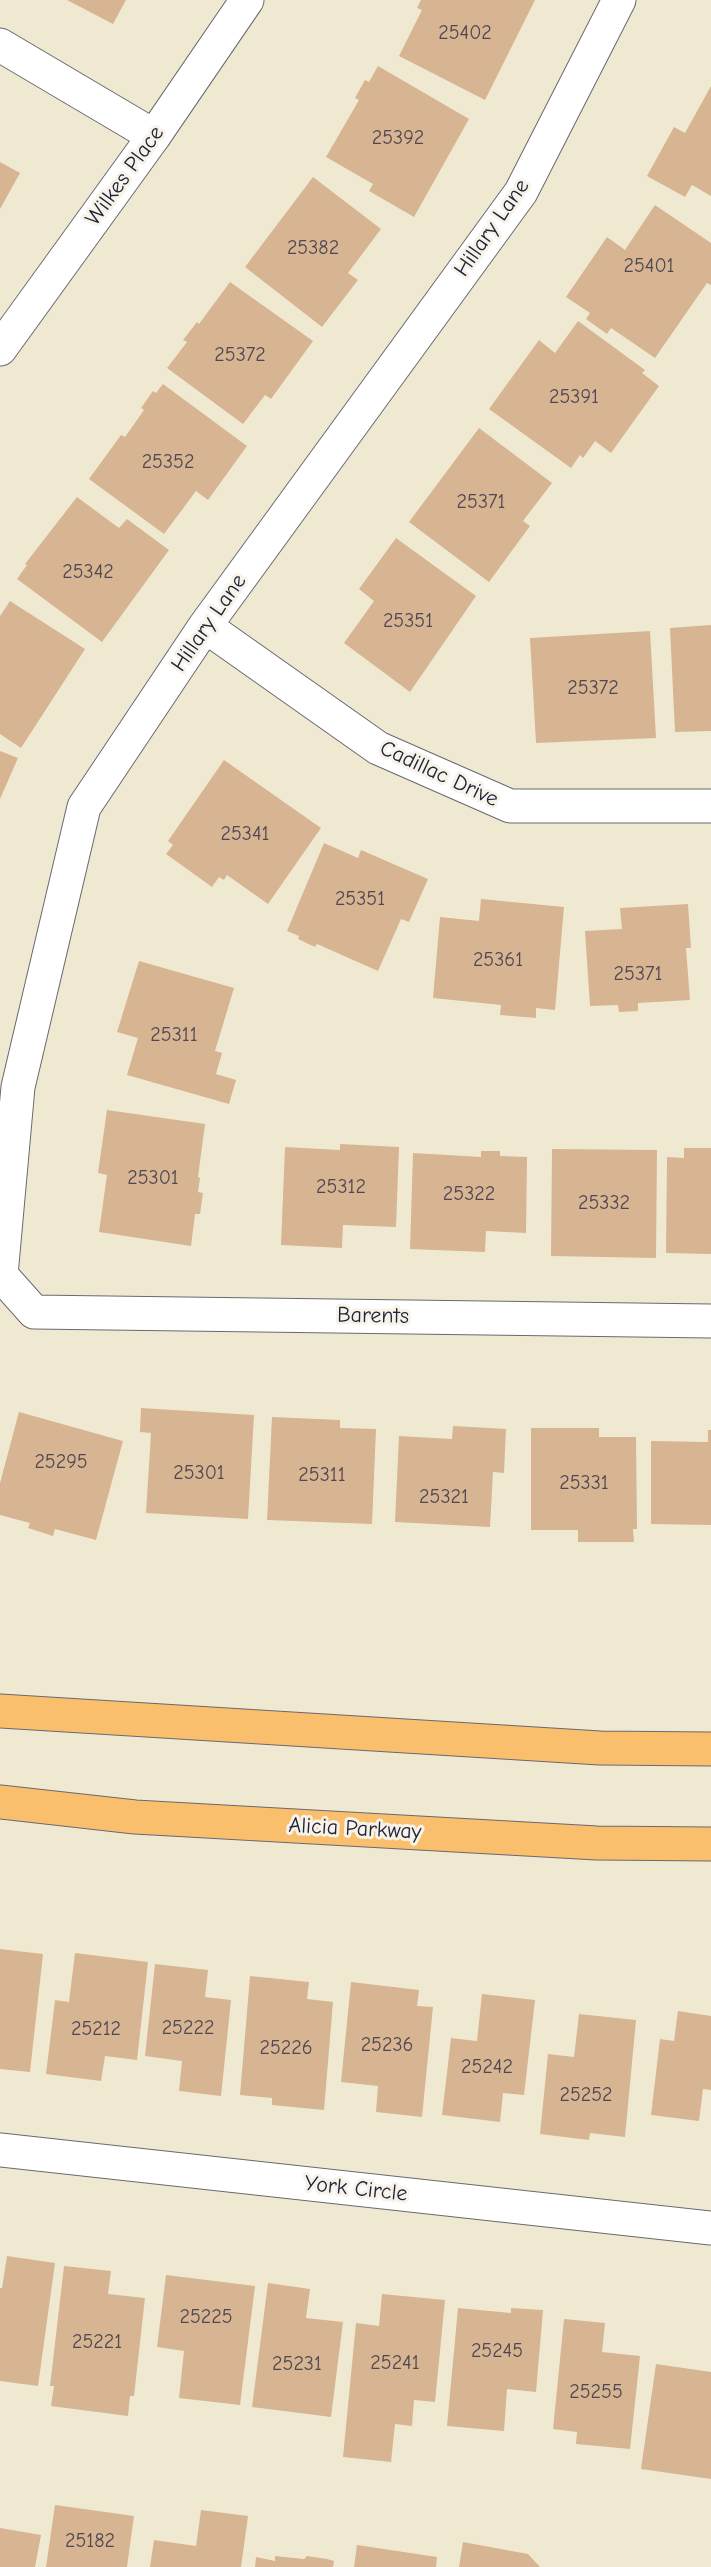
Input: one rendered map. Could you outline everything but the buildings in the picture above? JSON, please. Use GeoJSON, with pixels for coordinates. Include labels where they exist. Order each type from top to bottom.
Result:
{"type":"FeatureCollection","features":[{"type":"Feature","properties":{"kind":"main road"},"geometry":{"type":"LineString","coordinates":[[0,1711],[600,1748],[711,1749]]}},
{"type":"Feature","properties":{"kind":"main road","name":"Alicia Parkway"},"geometry":{"type":"LineString","coordinates":[[0,1802],[135,1817],[597,1843],[711,1844]]}},
{"type":"Feature","properties":{"kind":"street","name":"Wilkes Place"},"geometry":{"type":"LineString","coordinates":[[0,349],[154,136],[246,0]]}},
{"type":"Feature","properties":{"kind":"street","name":"Hillary Lane"},"geometry":{"type":"LineString","coordinates":[[34,1312],[2,1275],[9,1085],[84,807],[205,626],[521,192],[619,0]]}},
{"type":"Feature","properties":{"kind":"street"},"geometry":{"type":"LineString","coordinates":[[0,45],[154,136]]}},
{"type":"Feature","properties":{"kind":"street","name":"Cadillac Drive"},"geometry":{"type":"LineString","coordinates":[[205,626],[378,748],[510,807],[711,806]]}},
{"type":"Feature","properties":{"kind":"street","name":"Barents"},"geometry":{"type":"LineString","coordinates":[[34,1312],[711,1321]]}},
{"type":"Feature","properties":{"kind":"street","name":"York Circle"},"geometry":{"type":"LineString","coordinates":[[0,2150],[711,2228]]}}]}
